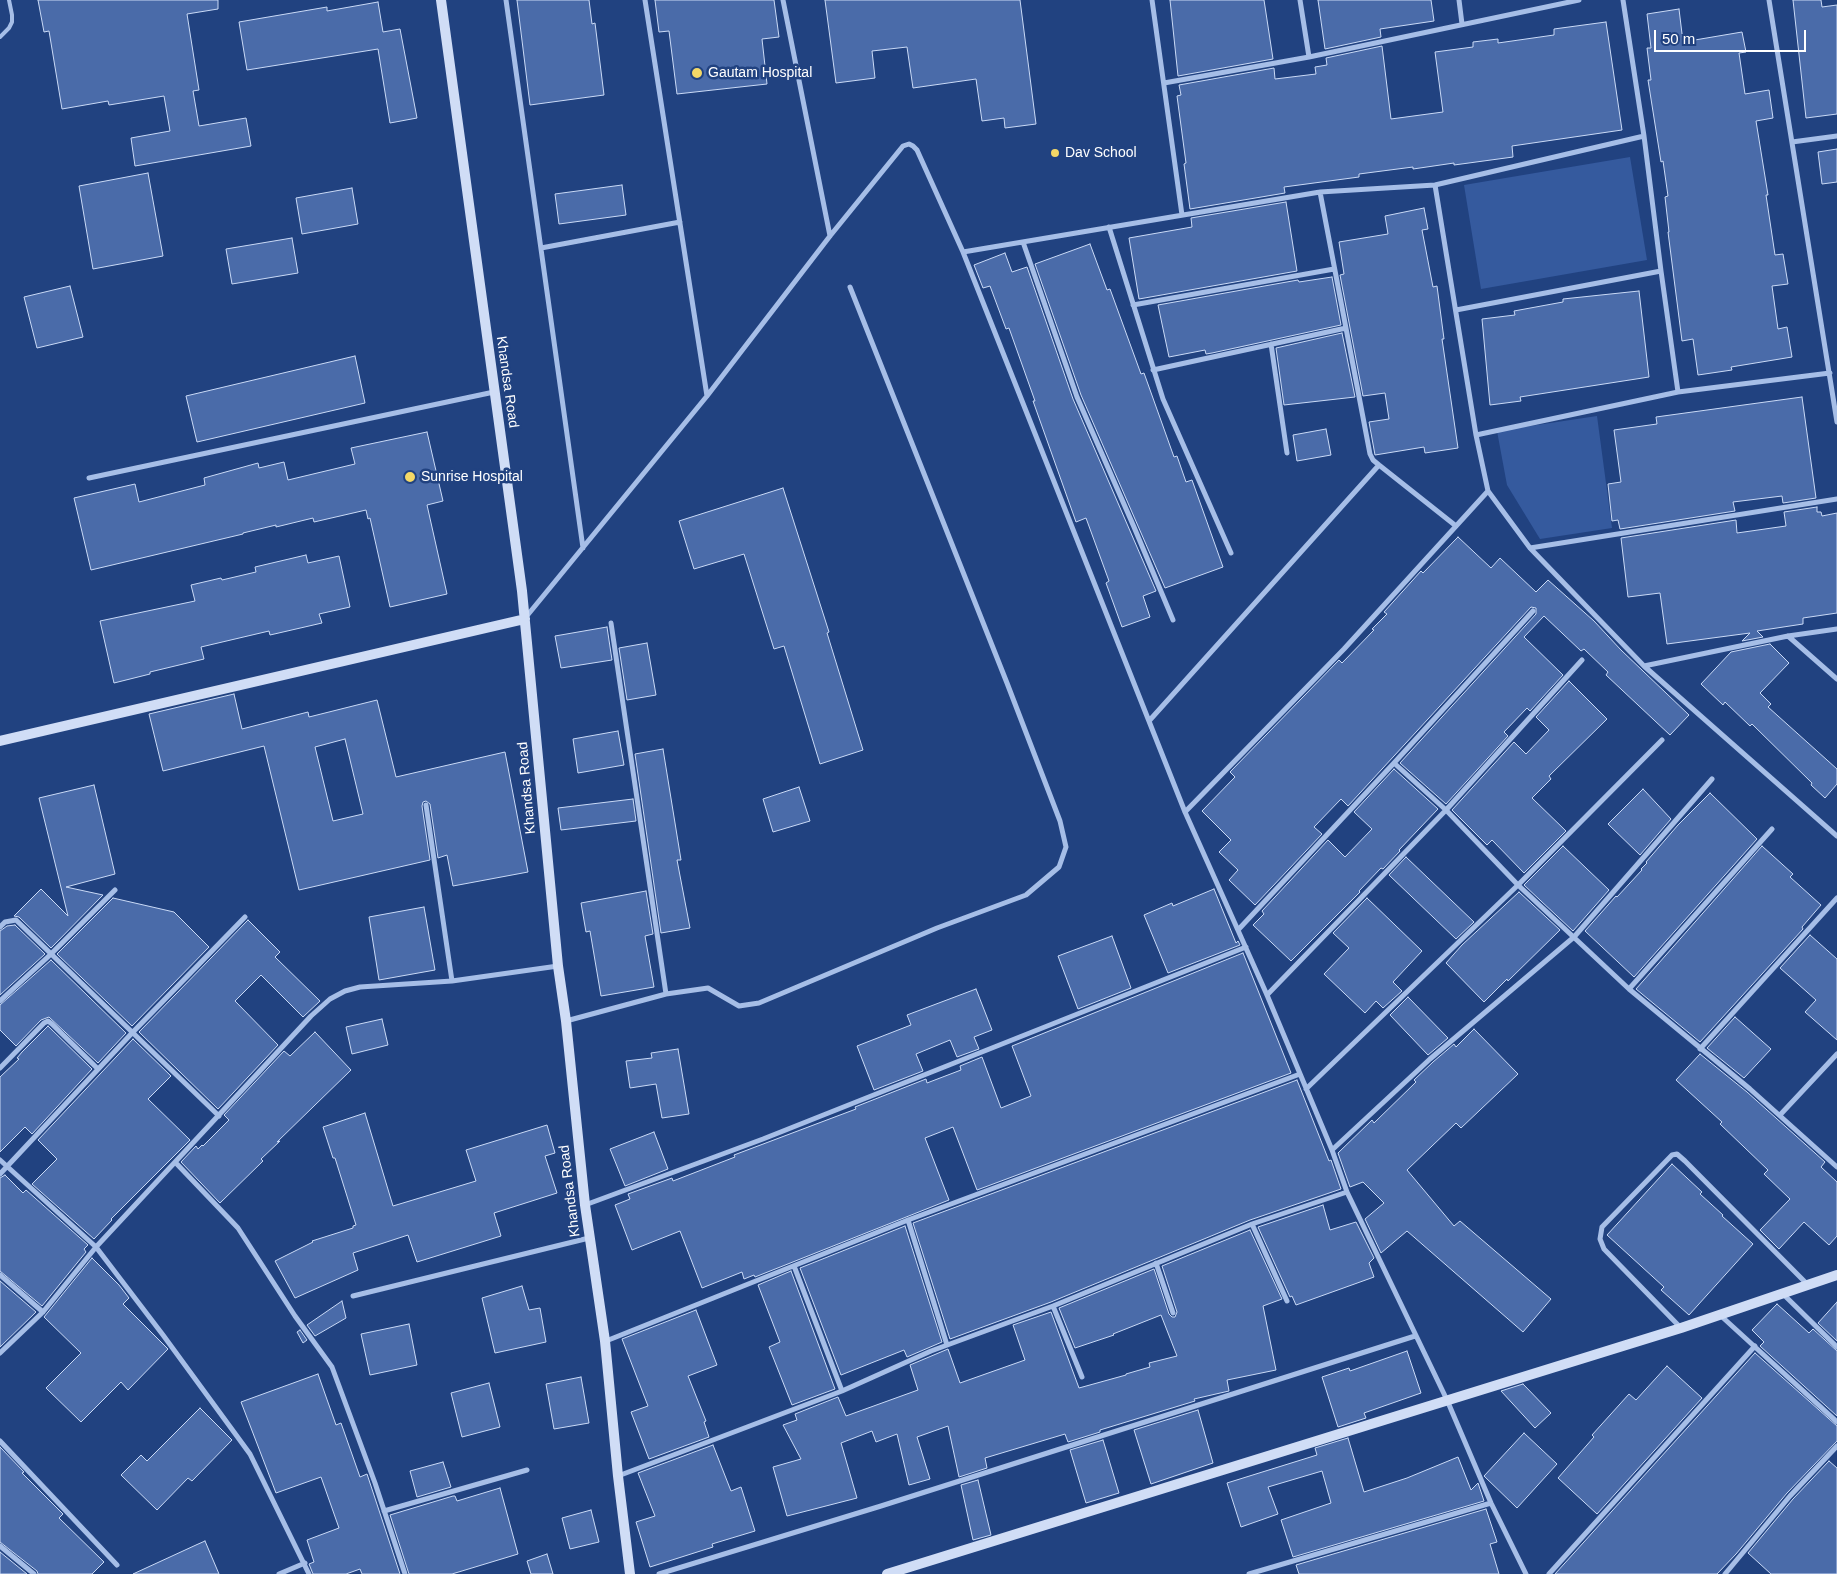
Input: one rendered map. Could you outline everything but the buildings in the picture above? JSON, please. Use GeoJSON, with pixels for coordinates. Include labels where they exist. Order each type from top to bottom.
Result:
{"type":"FeatureCollection","features":[{"type":"Feature","properties":{"kind":"street","name":"Khandsa Road"},"geometry":{"type":"LineString","coordinates":[[441,0],[525,619],[558,966],[566,1021],[585,1205],[605,1341],[630,1574]]}},
{"type":"Feature","properties":{"kind":"street"},"geometry":{"type":"LineString","coordinates":[[506,0],[583,548]]}},
{"type":"Feature","properties":{"kind":"street"},"geometry":{"type":"LineString","coordinates":[[645,0],[707,396]]}},
{"type":"Feature","properties":{"kind":"street"},"geometry":{"type":"LineString","coordinates":[[783,0],[830,236]]}},
{"type":"Feature","properties":{"kind":"street"},"geometry":{"type":"LineString","coordinates":[[1152,0],[1182,215]]}},
{"type":"Feature","properties":{"kind":"street"},"geometry":{"type":"LineString","coordinates":[[1300,0],[1309,57]]}},
{"type":"Feature","properties":{"kind":"street"},"geometry":{"type":"LineString","coordinates":[[1459,0],[1462,24]]}},
{"type":"Feature","properties":{"kind":"street"},"geometry":{"type":"LineString","coordinates":[[1164,82],[1309,57],[1579,0]]}},
{"type":"Feature","properties":{"kind":"street"},"geometry":{"type":"LineString","coordinates":[[1623,0],[1644,136],[1678,392]]}},
{"type":"Feature","properties":{"kind":"street"},"geometry":{"type":"LineString","coordinates":[[1769,0],[1837,422]]}},
{"type":"Feature","properties":{"kind":"street"},"geometry":{"type":"LineString","coordinates":[[964,252],[1320,192],[1435,185],[1644,136]]}},
{"type":"Feature","properties":{"kind":"street"},"geometry":{"type":"LineString","coordinates":[[1792,142],[1837,136]]}},
{"type":"Feature","properties":{"kind":"street"},"geometry":{"type":"LineString","coordinates":[[0,741],[525,619],[707,396],[830,236],[904,146],[909,144],[917,150],[964,252],[1185,812],[1267,995],[1332,1150],[1347,1192],[1447,1400],[1491,1503],[1526,1574]]}},
{"type":"Feature","properties":{"kind":"street"},"geometry":{"type":"LineString","coordinates":[[1435,185],[1476,435],[1488,491],[1530,548],[1644,666],[1837,836]]}},
{"type":"Feature","properties":{"kind":"street"},"geometry":{"type":"LineString","coordinates":[[1320,192],[1370,454],[1373,460],[1456,526]]}},
{"type":"Feature","properties":{"kind":"street"},"geometry":{"type":"LineString","coordinates":[[541,248],[680,222]]}},
{"type":"Feature","properties":{"kind":"street"},"geometry":{"type":"LineString","coordinates":[[1108,227],[1163,399],[1231,552]]}},
{"type":"Feature","properties":{"kind":"street"},"geometry":{"type":"LineString","coordinates":[[1022,242],[1077,398],[1173,620]]}},
{"type":"Feature","properties":{"kind":"street"},"geometry":{"type":"LineString","coordinates":[[1133,305],[1334,269]]}},
{"type":"Feature","properties":{"kind":"street"},"geometry":{"type":"LineString","coordinates":[[1456,310],[1661,271]]}},
{"type":"Feature","properties":{"kind":"street"},"geometry":{"type":"LineString","coordinates":[[566,1021],[666,994],[708,988],[739,1006],[759,1003],[938,928],[1026,895],[1059,867],[1066,847],[1060,821],[850,287]]}},
{"type":"Feature","properties":{"kind":"street"},"geometry":{"type":"LineString","coordinates":[[1153,370],[1346,328]]}},
{"type":"Feature","properties":{"kind":"street"},"geometry":{"type":"LineString","coordinates":[[1271,344],[1287,453]]}},
{"type":"Feature","properties":{"kind":"street"},"geometry":{"type":"LineString","coordinates":[[1476,435],[1678,392],[1830,373]]}},
{"type":"Feature","properties":{"kind":"street"},"geometry":{"type":"LineString","coordinates":[[89,478],[495,392]]}},
{"type":"Feature","properties":{"kind":"street"},"geometry":{"type":"LineString","coordinates":[[1149,721],[1379,465]]}},
{"type":"Feature","properties":{"kind":"street"},"geometry":{"type":"LineString","coordinates":[[1185,812],[1344,649],[1488,491]]}},
{"type":"Feature","properties":{"kind":"street"},"geometry":{"type":"LineString","coordinates":[[1530,548],[1837,500]]}},
{"type":"Feature","properties":{"kind":"street"},"geometry":{"type":"LineString","coordinates":[[1238,930],[1394,763],[1532,611]]}},
{"type":"Feature","properties":{"kind":"street"},"geometry":{"type":"LineString","coordinates":[[611,622],[666,994]]}},
{"type":"Feature","properties":{"kind":"street"},"geometry":{"type":"LineString","coordinates":[[1644,666],[1788,636],[1837,629]]}},
{"type":"Feature","properties":{"kind":"street"},"geometry":{"type":"LineString","coordinates":[[1788,636],[1837,679]]}},
{"type":"Feature","properties":{"kind":"street"},"geometry":{"type":"LineString","coordinates":[[1267,995],[1446,810],[1582,660]]}},
{"type":"Feature","properties":{"kind":"street"},"geometry":{"type":"LineString","coordinates":[[1306,1089],[1518,885],[1662,740]]}},
{"type":"Feature","properties":{"kind":"street"},"geometry":{"type":"LineString","coordinates":[[1394,763],[1446,810],[1518,885],[1629,989],[1780,1115],[1837,1167]]}},
{"type":"Feature","properties":{"kind":"street"},"geometry":{"type":"LineString","coordinates":[[1332,1150],[1430,1060],[1574,937],[1712,779]]}},
{"type":"Feature","properties":{"kind":"street"},"geometry":{"type":"LineString","coordinates":[[426,805],[452,982]]}},
{"type":"Feature","properties":{"kind":"street"},"geometry":{"type":"LineString","coordinates":[[1629,989],[1772,829]]}},
{"type":"Feature","properties":{"kind":"street"},"geometry":{"type":"LineString","coordinates":[[0,1001],[116,890]]}},
{"type":"Feature","properties":{"kind":"street"},"geometry":{"type":"LineString","coordinates":[[1700,1048],[1837,898]]}},
{"type":"Feature","properties":{"kind":"street"},"geometry":{"type":"LineString","coordinates":[[0,1174],[132,1033],[245,917]]}},
{"type":"Feature","properties":{"kind":"street"},"geometry":{"type":"LineString","coordinates":[[0,926],[4,922],[16,920],[50,955],[219,1116]]}},
{"type":"Feature","properties":{"kind":"street"},"geometry":{"type":"LineString","coordinates":[[585,1205],[763,1139],[1246,947]]}},
{"type":"Feature","properties":{"kind":"street"},"geometry":{"type":"LineString","coordinates":[[0,1353],[43,1312],[96,1248],[311,1016],[330,999],[345,991],[360,987],[452,982],[558,966]]}},
{"type":"Feature","properties":{"kind":"street"},"geometry":{"type":"LineString","coordinates":[[0,1068],[44,1023],[48,1022],[98,1069]]}},
{"type":"Feature","properties":{"kind":"street"},"geometry":{"type":"LineString","coordinates":[[1780,1115],[1837,1054]]}},
{"type":"Feature","properties":{"kind":"street"},"geometry":{"type":"LineString","coordinates":[[605,1341],[908,1220],[1300,1074]]}},
{"type":"Feature","properties":{"kind":"street"},"geometry":{"type":"LineString","coordinates":[[1681,1328],[1604,1249],[1600,1239],[1602,1227],[1672,1155],[1677,1154],[1685,1161],[1807,1284]]}},
{"type":"Feature","properties":{"kind":"street"},"geometry":{"type":"LineString","coordinates":[[0,1160],[96,1248],[163,1335],[250,1454],[309,1574]]}},
{"type":"Feature","properties":{"kind":"street"},"geometry":{"type":"LineString","coordinates":[[175,1162],[238,1228],[295,1316],[332,1367],[405,1574]]}},
{"type":"Feature","properties":{"kind":"street"},"geometry":{"type":"LineString","coordinates":[[618,1476],[842,1391],[947,1345],[1054,1306],[1252,1224],[1347,1192]]}},
{"type":"Feature","properties":{"kind":"street"},"geometry":{"type":"LineString","coordinates":[[908,1220],[947,1345]]}},
{"type":"Feature","properties":{"kind":"street"},"geometry":{"type":"LineString","coordinates":[[1252,1224],[1287,1301]]}},
{"type":"Feature","properties":{"kind":"street"},"geometry":{"type":"LineString","coordinates":[[352,1296],[590,1238]]}},
{"type":"Feature","properties":{"kind":"street"},"geometry":{"type":"LineString","coordinates":[[1156,1263],[1173,1312]]}},
{"type":"Feature","properties":{"kind":"street"},"geometry":{"type":"LineString","coordinates":[[794,1266],[842,1391]]}},
{"type":"Feature","properties":{"kind":"street"},"geometry":{"type":"LineString","coordinates":[[0,1275],[43,1312]]}},
{"type":"Feature","properties":{"kind":"street"},"geometry":{"type":"LineString","coordinates":[[887,1574],[1681,1328],[1782,1292],[1837,1275]]}},
{"type":"Feature","properties":{"kind":"street"},"geometry":{"type":"LineString","coordinates":[[1782,1292],[1837,1347]]}},
{"type":"Feature","properties":{"kind":"street"},"geometry":{"type":"LineString","coordinates":[[1054,1306],[1082,1377]]}},
{"type":"Feature","properties":{"kind":"street"},"geometry":{"type":"LineString","coordinates":[[1720,1314],[1837,1422]]}},
{"type":"Feature","properties":{"kind":"street"},"geometry":{"type":"LineString","coordinates":[[659,1574],[881,1506],[1415,1336]]}},
{"type":"Feature","properties":{"kind":"street"},"geometry":{"type":"LineString","coordinates":[[1550,1574],[1755,1346]]}},
{"type":"Feature","properties":{"kind":"street"},"geometry":{"type":"LineString","coordinates":[[0,1441],[117,1565]]}},
{"type":"Feature","properties":{"kind":"street"},"geometry":{"type":"LineString","coordinates":[[1725,1574],[1790,1496],[1837,1446]]}},
{"type":"Feature","properties":{"kind":"street"},"geometry":{"type":"LineString","coordinates":[[384,1511],[526,1470]]}},
{"type":"Feature","properties":{"kind":"street"},"geometry":{"type":"LineString","coordinates":[[1249,1574],[1491,1503]]}},
{"type":"Feature","properties":{"kind":"street"},"geometry":{"type":"LineString","coordinates":[[0,1546],[34,1574]]}},
{"type":"Feature","properties":{"kind":"street"},"geometry":{"type":"LineString","coordinates":[[279,1574],[305,1563]]}},
{"type":"Feature","properties":{"kind":"lane"},"geometry":{"type":"LineString","coordinates":[[0,37],[12,22],[9,0]]}},
{"type":"Feature","properties":{"kind":"shaded area"},"geometry":{"type":"Polygon","coordinates":[[[1630,157],[1647,260],[1481,289],[1464,185],[1630,157]]]}},
{"type":"Feature","properties":{"kind":"shaded area"},"geometry":{"type":"Polygon","coordinates":[[[1597,416],[1612,528],[1540,539],[1507,485],[1497,431],[1597,416]]]}},
{"type":"Feature","properties":{"kind":"place","name":"Gautam Hospital"},"geometry":{"type":"Point","coordinates":[697,73]}},
{"type":"Feature","properties":{"kind":"place","name":"Dav School"},"geometry":{"type":"Point","coordinates":[1055,153]}},
{"type":"Feature","properties":{"kind":"place","name":"Sunrise Hospital"},"geometry":{"type":"Point","coordinates":[410,477]}}]}
